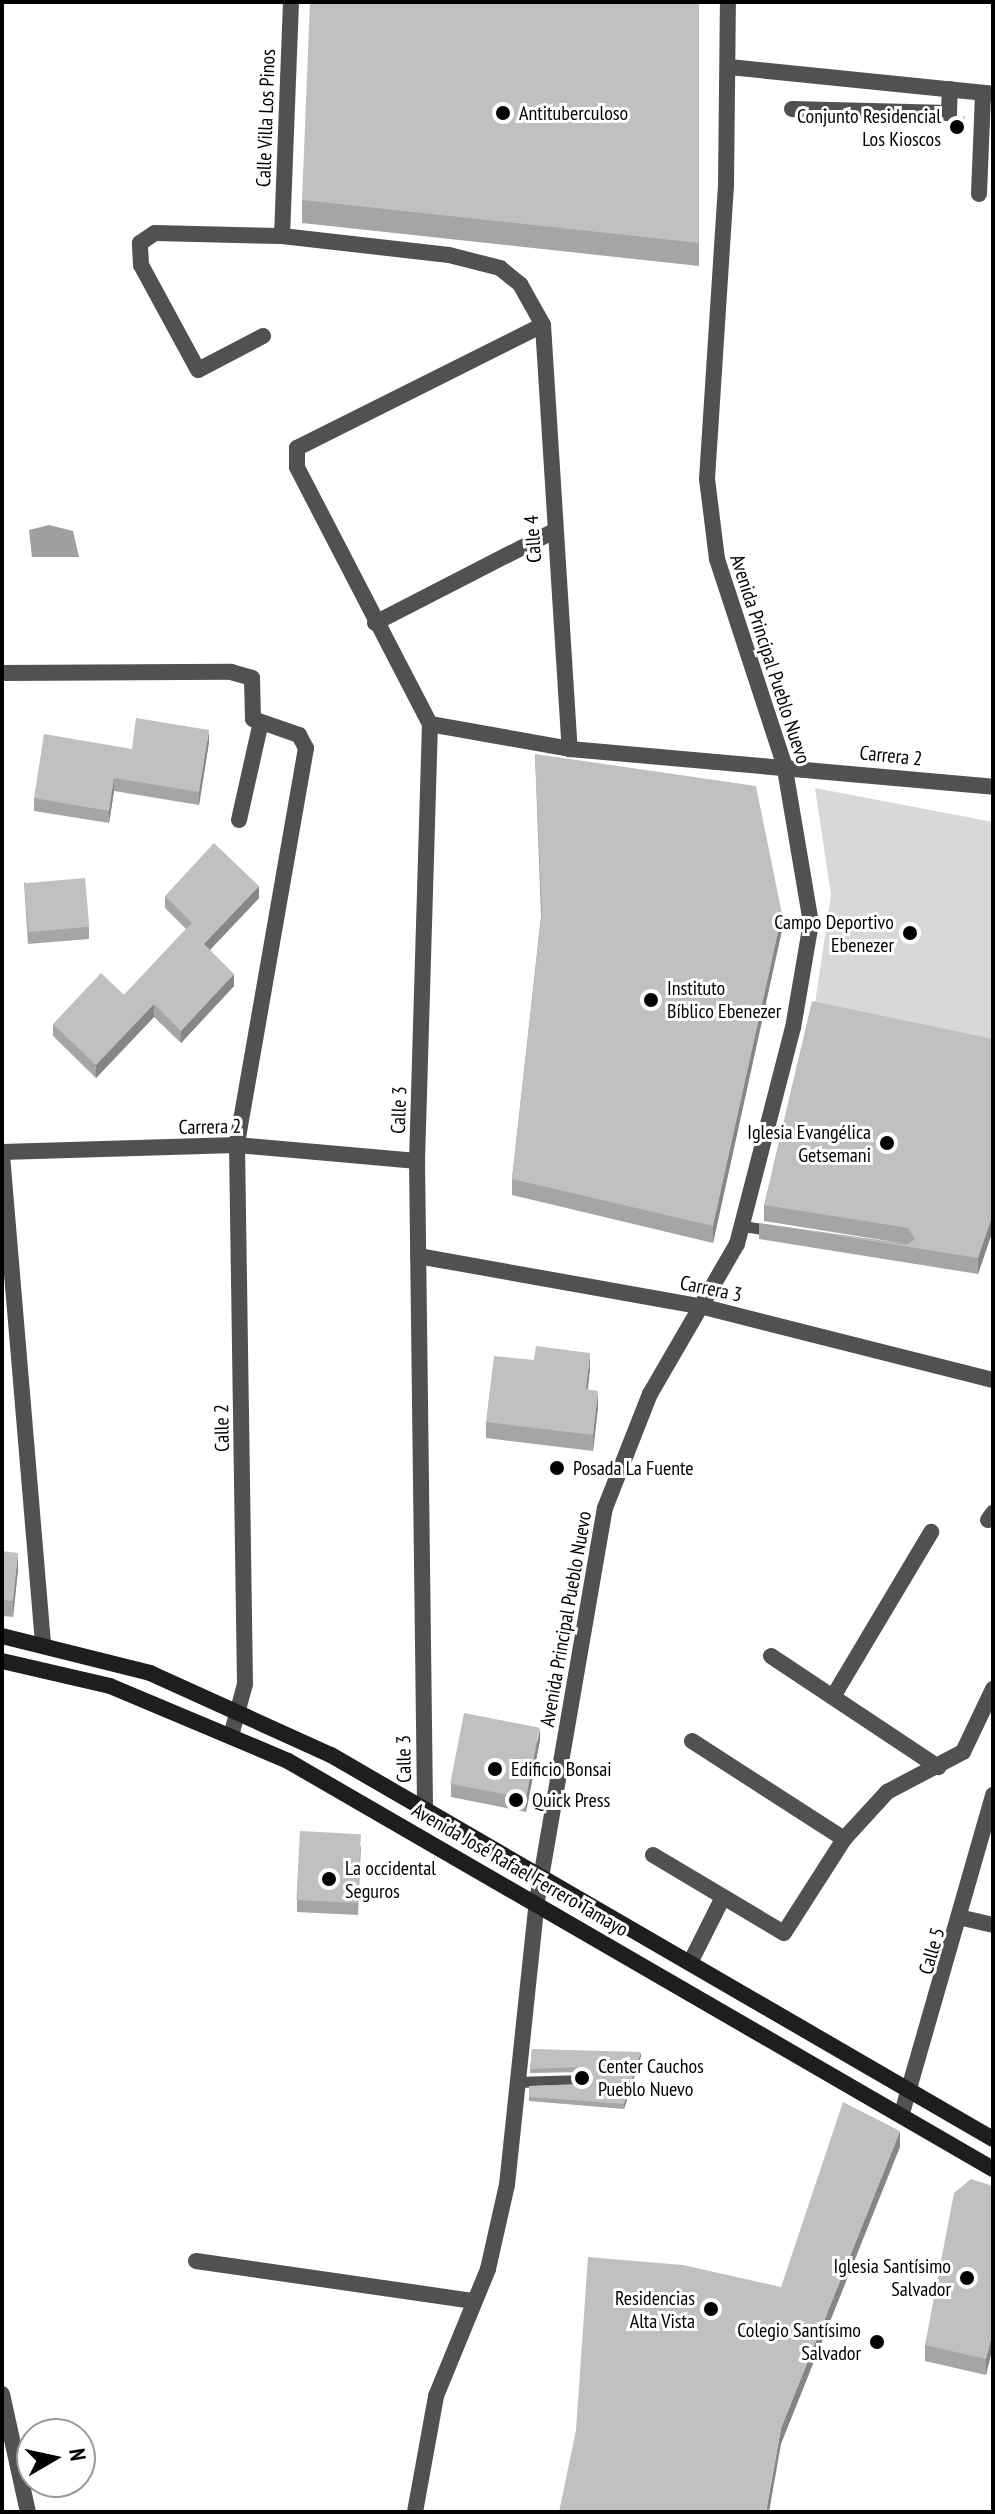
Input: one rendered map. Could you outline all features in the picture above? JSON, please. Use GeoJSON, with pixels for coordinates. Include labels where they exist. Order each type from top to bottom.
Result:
{"type":"FeatureCollection","features":[{"type":"Feature","properties":{"kind":"street","name":"Calle Villa Los Pinos"},"geometry":{"type":"LineString","coordinates":[[282,236],[291,2]]}},
{"type":"Feature","properties":{"kind":"street","name":"Avenida Principal Pueblo Nuevo"},"geometry":{"type":"LineString","coordinates":[[415,2512],[436,2396],[472,2301],[488,2269],[507,2185],[537,1901],[605,1508],[629,1436],[704,1307],[743,1226],[793,1028],[811,923],[784,764],[717,559],[707,479],[729,67],[728,2]]}},
{"type":"Feature","properties":{"kind":"street"},"geometry":{"type":"LineString","coordinates":[[729,67],[988,93],[979,194]]}},
{"type":"Feature","properties":{"kind":"street"},"geometry":{"type":"LineString","coordinates":[[792,109],[949,113],[950,89]]}},
{"type":"Feature","properties":{"kind":"street"},"geometry":{"type":"LineString","coordinates":[[263,336],[198,370],[141,265],[140,243],[155,233],[282,236],[500,268],[520,284],[543,325],[297,448],[297,467],[375,623],[430,724]]}},
{"type":"Feature","properties":{"kind":"street","name":"Calle 4"},"geometry":{"type":"LineString","coordinates":[[543,325],[552,532],[570,749]]}},
{"type":"Feature","properties":{"kind":"street"},"geometry":{"type":"LineString","coordinates":[[375,623],[552,532]]}},
{"type":"Feature","properties":{"kind":"street"},"geometry":{"type":"LineString","coordinates":[[2,673],[231,672],[252,678],[249,710],[260,726],[239,820]]}},
{"type":"Feature","properties":{"kind":"street","name":"Carrera 2"},"geometry":{"type":"LineString","coordinates":[[430,724],[570,749],[784,764],[993,787]]}},
{"type":"Feature","properties":{"kind":"street","name":"Calle 3"},"geometry":{"type":"LineString","coordinates":[[425,1805],[417,1161],[430,724]]}},
{"type":"Feature","properties":{"kind":"street","name":"Calle 2"},"geometry":{"type":"LineString","coordinates":[[240,1711],[237,1145],[306,748],[299,735],[260,726]]}},
{"type":"Feature","properties":{"kind":"street","name":"Carrera 2"},"geometry":{"type":"LineString","coordinates":[[2,1154],[237,1145],[417,1161]]}},
{"type":"Feature","properties":{"kind":"street"},"geometry":{"type":"LineString","coordinates":[[2,1154],[7,1277],[43,1642]]}},
{"type":"Feature","properties":{"kind":"street","name":"Carrera 3"},"geometry":{"type":"LineString","coordinates":[[418,1256],[704,1307],[993,1380]]}},
{"type":"Feature","properties":{"kind":"street"},"geometry":{"type":"LineString","coordinates":[[834,1695],[931,1532]]}},
{"type":"Feature","properties":{"kind":"street","name":"Avenida José Rafael Ferrero Tamayo"},"geometry":{"type":"LineString","coordinates":[[2,1636],[43,1642],[150,1673],[240,1711],[425,1805],[993,2139]]}},
{"type":"Feature","properties":{"kind":"street"},"geometry":{"type":"LineString","coordinates":[[771,1656],[938,1767]]}},
{"type":"Feature","properties":{"kind":"street","name":"Avenida José Rafael Ferrero Tamayo"},"geometry":{"type":"LineString","coordinates":[[2,1661],[110,1686],[231,1736],[537,1901],[993,2169]]}},
{"type":"Feature","properties":{"kind":"street"},"geometry":{"type":"LineString","coordinates":[[653,1855],[722,1899],[784,1933],[844,1839],[897,1783],[938,1767],[963,1752],[993,1689]]}},
{"type":"Feature","properties":{"kind":"street"},"geometry":{"type":"LineString","coordinates":[[231,1736],[240,1711]]}},
{"type":"Feature","properties":{"kind":"street"},"geometry":{"type":"LineString","coordinates":[[692,1741],[844,1839]]}},
{"type":"Feature","properties":{"kind":"street","name":"Calle 5"},"geometry":{"type":"LineString","coordinates":[[902,2113],[913,2092],[963,1918],[990,1796]]}},
{"type":"Feature","properties":{"kind":"street"},"geometry":{"type":"LineString","coordinates":[[691,1961],[722,1899]]}},
{"type":"Feature","properties":{"kind":"street"},"geometry":{"type":"LineString","coordinates":[[963,1918],[993,1925]]}},
{"type":"Feature","properties":{"kind":"street"},"geometry":{"type":"LineString","coordinates":[[196,2261],[472,2301]]}},
{"type":"Feature","properties":{"kind":"street"},"geometry":{"type":"LineString","coordinates":[[2,2394],[28,2512]]}},
{"type":"Feature","properties":{"kind":"lane"},"geometry":{"type":"LineString","coordinates":[[743,1226],[788,1234]]}},
{"type":"Feature","properties":{"kind":"lane"},"geometry":{"type":"LineString","coordinates":[[516,2082],[583,2080]]}},
{"type":"Feature","properties":{"kind":"shaded area"},"geometry":{"type":"Polygon","coordinates":[[[49,525],[73,531],[79,557],[32,557],[29,530],[49,525]]]}},
{"type":"Feature","properties":{"kind":"shaded area","name":"Campo Deportivo Ebenezer"},"geometry":{"type":"Polygon","coordinates":[[[815,788],[993,822],[993,1049],[814,1010],[831,895],[815,788]]]}},
{"type":"Feature","properties":{"kind":"building","name":"Antituberculoso"},"geometry":{"type":"Polygon","coordinates":[[[310,2],[699,2],[699,243],[302,200],[310,2]]]}},
{"type":"Feature","properties":{"kind":"building","name":"Conjunto Residencial Los Kioscos"},"geometry":{"type":"Polygon","coordinates":[[[965,116],[965,130],[948,129],[950,120],[965,116]]]}},
{"type":"Feature","properties":{"kind":"building"},"geometry":{"type":"Polygon","coordinates":[[[136,718],[209,730],[199,792],[114,778],[109,811],[34,798],[44,734],[132,749],[136,718]]]}},
{"type":"Feature","properties":{"kind":"building","name":"Instituto Bíblico Ebenezer"},"geometry":{"type":"Polygon","coordinates":[[[535,754],[756,786],[782,914],[713,1226],[512,1179],[542,911],[535,754]]]}},
{"type":"Feature","properties":{"kind":"building"},"geometry":{"type":"Polygon","coordinates":[[[214,843],[259,886],[204,944],[234,974],[181,1031],[154,1004],[96,1065],[53,1024],[101,973],[124,995],[192,923],[165,896],[214,843]]]}},
{"type":"Feature","properties":{"kind":"building"},"geometry":{"type":"Polygon","coordinates":[[[85,878],[89,927],[29,932],[24,883],[85,878]]]}},
{"type":"Feature","properties":{"kind":"building","name":"Iglesia Evangélica Getsemani"},"geometry":{"type":"Polygon","coordinates":[[[812,1001],[993,1039],[993,1214],[978,1258],[759,1223],[906,1245],[915,1239],[908,1228],[764,1205],[812,1001]]]}},
{"type":"Feature","properties":{"kind":"building"},"geometry":{"type":"Polygon","coordinates":[[[536,1346],[590,1353],[586,1389],[598,1391],[593,1435],[486,1422],[494,1356],[534,1360],[536,1346]]]}},
{"type":"Feature","properties":{"kind":"building"},"geometry":{"type":"Polygon","coordinates":[[[2,1551],[18,1553],[13,1601],[2,1600],[2,1551]]]}},
{"type":"Feature","properties":{"kind":"building","name":"Edificio Bonsai"},"geometry":{"type":"Polygon","coordinates":[[[464,1713],[540,1728],[526,1798],[450,1784],[464,1713]]]}},
{"type":"Feature","properties":{"kind":"building","name":"La occidental Seguros"},"geometry":{"type":"Polygon","coordinates":[[[300,1831],[361,1834],[357,1903],[296,1900],[300,1831]]]}},
{"type":"Feature","properties":{"kind":"building","name":"Center Cauchos Pueblo Nuevo"},"geometry":{"type":"Polygon","coordinates":[[[532,2049],[641,2052],[624,2104],[529,2097],[529,2086],[583,2084],[591,2076],[584,2067],[530,2069],[532,2049]]]}},
{"type":"Feature","properties":{"kind":"building","name":"Residencias Alta Vista"},"geometry":{"type":"Polygon","coordinates":[[[843,2102],[900,2131],[781,2428],[766,2512],[559,2512],[576,2430],[588,2257],[683,2265],[781,2287],[843,2102]]]}},
{"type":"Feature","properties":{"kind":"building","name":"Iglesia Santísimo Salvador"},"geometry":{"type":"Polygon","coordinates":[[[971,2179],[993,2186],[993,2330],[986,2359],[925,2345],[954,2193],[971,2179]]]}},
{"type":"Feature","properties":{"kind":"place","name":"Antituberculoso"},"geometry":{"type":"Point","coordinates":[503,113]}},
{"type":"Feature","properties":{"kind":"place","name":"Conjunto Residencial Los Kioscos"},"geometry":{"type":"Point","coordinates":[957,127]}},
{"type":"Feature","properties":{"kind":"place","name":"Campo Deportivo Ebenezer"},"geometry":{"type":"Point","coordinates":[910,933]}},
{"type":"Feature","properties":{"kind":"place","name":"Instituto Bíblico Ebenezer"},"geometry":{"type":"Point","coordinates":[651,1000]}},
{"type":"Feature","properties":{"kind":"place","name":"Iglesia Evangélica Getsemani"},"geometry":{"type":"Point","coordinates":[887,1143]}},
{"type":"Feature","properties":{"kind":"place","name":"Posada La Fuente"},"geometry":{"type":"Point","coordinates":[557,1468]}},
{"type":"Feature","properties":{"kind":"place","name":"Edificio Bonsai"},"geometry":{"type":"Point","coordinates":[495,1769]}},
{"type":"Feature","properties":{"kind":"place","name":"Quick Press"},"geometry":{"type":"Point","coordinates":[516,1800]}},
{"type":"Feature","properties":{"kind":"place","name":"La occidental Seguros"},"geometry":{"type":"Point","coordinates":[329,1879]}},
{"type":"Feature","properties":{"kind":"place","name":"Center Cauchos Pueblo Nuevo"},"geometry":{"type":"Point","coordinates":[582,2078]}},
{"type":"Feature","properties":{"kind":"place","name":"Iglesia Santísimo Salvador"},"geometry":{"type":"Point","coordinates":[967,2278]}},
{"type":"Feature","properties":{"kind":"place","name":"Residencias Alta Vista"},"geometry":{"type":"Point","coordinates":[711,2309]}},
{"type":"Feature","properties":{"kind":"place","name":"Colegio Santísimo Salvador"},"geometry":{"type":"Point","coordinates":[877,2342]}}]}
